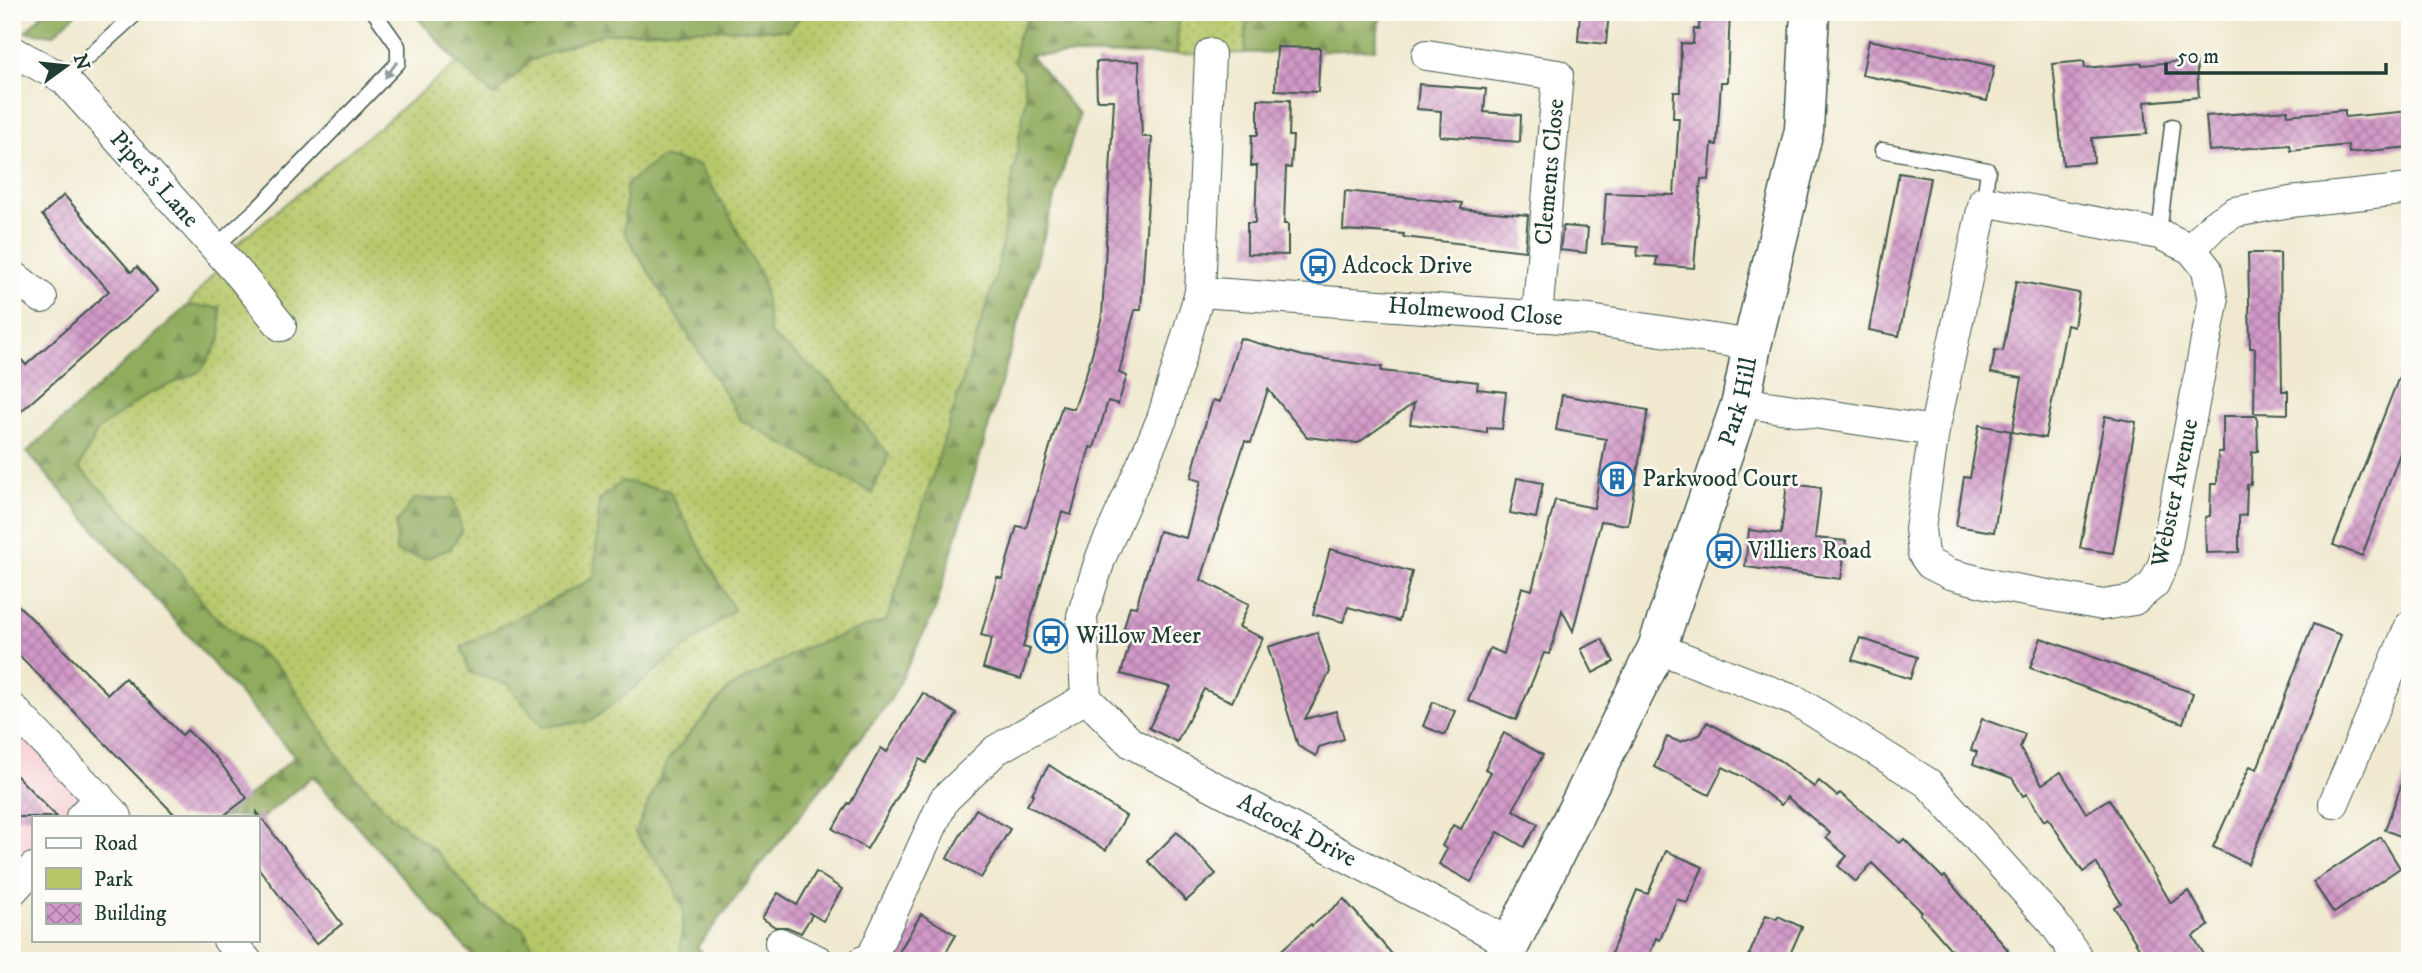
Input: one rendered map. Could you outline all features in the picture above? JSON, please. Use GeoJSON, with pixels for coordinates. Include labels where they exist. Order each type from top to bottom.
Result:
{"type":"FeatureCollection","features":[{"type":"Feature","properties":{"kind":"street","name":"Park Hill"},"geometry":{"type":"LineString","coordinates":[[1507,952],[1657,648],[1741,402],[1752,345],[1804,130],[1810,12]]}},
{"type":"Feature","properties":{"kind":"street","name":"Piper's Lane"},"geometry":{"type":"LineString","coordinates":[[12,51],[64,79],[215,247],[281,326]]}},
{"type":"Feature","properties":{"kind":"street"},"geometry":{"type":"LineString","coordinates":[[863,961],[871,958],[944,800],[996,750],[1086,698],[1082,616],[1101,557],[1162,419],[1199,292],[1210,54]]}},
{"type":"Feature","properties":{"kind":"street","name":"Clements Close"},"geometry":{"type":"LineString","coordinates":[[1427,55],[1558,75],[1537,317]]}},
{"type":"Feature","properties":{"kind":"street"},"geometry":{"type":"LineString","coordinates":[[1984,201],[2159,234],[2190,249],[2214,225],[2235,212],[2291,202],[2410,189]]}},
{"type":"Feature","properties":{"kind":"street","name":"Webster Avenue"},"geometry":{"type":"LineString","coordinates":[[1984,201],[1934,431],[1920,530],[1923,554],[1930,564],[1950,574],[1998,586],[2102,605],[2134,600],[2154,584],[2164,562],[2213,303],[2207,269],[2190,249]]}},
{"type":"Feature","properties":{"kind":"street"},"geometry":{"type":"LineString","coordinates":[[12,275],[42,298]]}},
{"type":"Feature","properties":{"kind":"street","name":"Holmewood Close"},"geometry":{"type":"LineString","coordinates":[[1199,292],[1590,320],[1752,345]]}},
{"type":"Feature","properties":{"kind":"street"},"geometry":{"type":"LineString","coordinates":[[1741,402],[1934,431]]}},
{"type":"Feature","properties":{"kind":"street"},"geometry":{"type":"LineString","coordinates":[[2334,803],[2410,626]]}},
{"type":"Feature","properties":{"kind":"street"},"geometry":{"type":"LineString","coordinates":[[1657,648],[1798,702],[1928,783],[2053,922],[2080,961]]}},
{"type":"Feature","properties":{"kind":"street","name":"Adcock Drive"},"geometry":{"type":"LineString","coordinates":[[1086,698],[1131,743],[1507,952]]}},
{"type":"Feature","properties":{"kind":"street"},"geometry":{"type":"LineString","coordinates":[[12,708],[99,811]]}},
{"type":"Feature","properties":{"kind":"street"},"geometry":{"type":"LineString","coordinates":[[12,891],[32,869]]}},
{"type":"Feature","properties":{"kind":"street"},"geometry":{"type":"LineString","coordinates":[[230,942],[247,961]]}},
{"type":"Feature","properties":{"kind":"street"},"geometry":{"type":"LineString","coordinates":[[780,943],[819,961]]}},
{"type":"Feature","properties":{"kind":"lane"},"geometry":{"type":"LineString","coordinates":[[64,79],[138,12]]}},
{"type":"Feature","properties":{"kind":"lane"},"geometry":{"type":"LineString","coordinates":[[215,247],[259,207],[398,64],[398,46],[374,12]]}},
{"type":"Feature","properties":{"kind":"lane"},"geometry":{"type":"LineString","coordinates":[[2159,234],[2172,126]]}},
{"type":"Feature","properties":{"kind":"lane"},"geometry":{"type":"LineString","coordinates":[[1882,150],[1988,170],[1984,201]]}},
{"type":"Feature","properties":{"kind":"shaded area"},"geometry":{"type":"Polygon","coordinates":[[[12,708],[99,797],[81,816],[32,816],[32,867],[12,889],[12,708]]]}},
{"type":"Feature","properties":{"kind":"green space"},"geometry":{"type":"Polygon","coordinates":[[[44,12],[78,12],[53,35],[25,32],[44,12]]]}},
{"type":"Feature","properties":{"kind":"green space"},"geometry":{"type":"Polygon","coordinates":[[[412,12],[805,12],[788,30],[693,29],[602,34],[531,60],[494,96],[412,12]]]}},
{"type":"Feature","properties":{"kind":"green space"},"geometry":{"type":"Polygon","coordinates":[[[415,12],[1381,12],[1375,49],[1210,54],[1030,55],[1079,115],[935,610],[891,699],[697,947],[709,961],[477,961],[313,776],[258,816],[224,816],[295,757],[27,452],[187,306],[239,242],[457,63],[415,12]]]}},
{"type":"Feature","properties":{"kind":"green space"},"geometry":{"type":"Polygon","coordinates":[[[1031,12],[1163,12],[1178,22],[1177,54],[1030,55],[1079,115],[935,610],[891,699],[697,947],[709,961],[691,961],[680,949],[684,912],[672,882],[635,833],[667,761],[729,688],[804,648],[887,620],[997,272],[1026,97],[1022,72],[1014,61],[1017,38],[1031,12]]]}},
{"type":"Feature","properties":{"kind":"green space"},"geometry":{"type":"Polygon","coordinates":[[[1247,12],[1381,12],[1375,49],[1245,53],[1247,12]]]}},
{"type":"Feature","properties":{"kind":"green space"},"geometry":{"type":"Polygon","coordinates":[[[661,157],[699,165],[732,220],[763,281],[770,334],[833,385],[889,455],[872,493],[741,420],[624,232],[626,185],[661,157]]]}},
{"type":"Feature","properties":{"kind":"green space"},"geometry":{"type":"Polygon","coordinates":[[[187,306],[220,307],[221,339],[201,371],[146,395],[98,430],[79,468],[164,551],[212,614],[282,671],[344,764],[393,818],[437,852],[483,907],[523,928],[540,961],[477,961],[313,776],[259,820],[259,816],[224,816],[295,757],[27,452],[187,306]]]}},
{"type":"Feature","properties":{"kind":"green space"},"geometry":{"type":"Polygon","coordinates":[[[622,481],[669,491],[734,610],[591,721],[542,727],[508,684],[470,673],[461,647],[594,578],[599,501],[622,481]]]}},
{"type":"Feature","properties":{"kind":"green space"},"geometry":{"type":"Polygon","coordinates":[[[453,498],[462,530],[450,549],[425,559],[396,552],[396,524],[414,499],[453,498]]]}},
{"type":"Feature","properties":{"kind":"building"},"geometry":{"type":"Polygon","coordinates":[[[1580,12],[1609,12],[1606,44],[1578,41],[1580,12]]]}},
{"type":"Feature","properties":{"kind":"building"},"geometry":{"type":"Polygon","coordinates":[[[1700,12],[1730,12],[1727,82],[1721,82],[1717,145],[1712,144],[1709,180],[1701,179],[1694,268],[1656,265],[1657,257],[1637,256],[1638,247],[1602,244],[1606,193],[1674,195],[1679,118],[1673,118],[1674,92],[1680,92],[1681,43],[1693,44],[1694,29],[1699,29],[1700,12]]]}},
{"type":"Feature","properties":{"kind":"building"},"geometry":{"type":"Polygon","coordinates":[[[1869,40],[1994,66],[1987,101],[1862,75],[1869,40]]]}},
{"type":"Feature","properties":{"kind":"building"},"geometry":{"type":"Polygon","coordinates":[[[1277,47],[1320,48],[1318,92],[1275,90],[1277,47]]]}},
{"type":"Feature","properties":{"kind":"building"},"geometry":{"type":"Polygon","coordinates":[[[2196,60],[2199,97],[2145,102],[2147,134],[2092,138],[2094,162],[2063,165],[2053,64],[2084,61],[2085,68],[2196,60]]]}},
{"type":"Feature","properties":{"kind":"building"},"geometry":{"type":"Polygon","coordinates":[[[1139,61],[1142,137],[1152,137],[1141,310],[1135,310],[1119,373],[1127,376],[1118,404],[1108,401],[1094,448],[1090,447],[1071,515],[1062,512],[1023,647],[1030,649],[1021,679],[983,668],[992,638],[981,635],[997,577],[1002,579],[1017,526],[1026,528],[1062,406],[1074,409],[1102,316],[1114,100],[1097,100],[1096,62],[1139,61]]]}},
{"type":"Feature","properties":{"kind":"building"},"geometry":{"type":"Polygon","coordinates":[[[1419,84],[1486,89],[1484,112],[1521,115],[1520,142],[1440,136],[1441,111],[1417,109],[1419,84]]]}},
{"type":"Feature","properties":{"kind":"building"},"geometry":{"type":"Polygon","coordinates":[[[1258,99],[1290,100],[1289,136],[1293,136],[1291,168],[1286,167],[1284,224],[1288,224],[1288,255],[1247,254],[1247,223],[1255,223],[1257,166],[1251,166],[1252,135],[1258,135],[1258,99]]]}},
{"type":"Feature","properties":{"kind":"building"},"geometry":{"type":"Polygon","coordinates":[[[2288,110],[2287,115],[2345,110],[2345,117],[2410,111],[2410,147],[2349,153],[2348,145],[2291,151],[2290,145],[2209,151],[2206,116],[2288,110]]]}},
{"type":"Feature","properties":{"kind":"building"},"geometry":{"type":"Polygon","coordinates":[[[1899,173],[1930,178],[1899,336],[1869,330],[1899,173]]]}},
{"type":"Feature","properties":{"kind":"building"},"geometry":{"type":"Polygon","coordinates":[[[1345,191],[1462,203],[1461,209],[1528,215],[1525,251],[1403,237],[1404,234],[1343,230],[1345,191]]]}},
{"type":"Feature","properties":{"kind":"building"},"geometry":{"type":"Polygon","coordinates":[[[64,195],[131,272],[137,267],[158,291],[12,419],[12,349],[26,365],[109,291],[42,215],[64,195]]]}},
{"type":"Feature","properties":{"kind":"building"},"geometry":{"type":"Polygon","coordinates":[[[1563,226],[1588,228],[1586,253],[1560,250],[1563,226]]]}},
{"type":"Feature","properties":{"kind":"building"},"geometry":{"type":"Polygon","coordinates":[[[2248,253],[2280,253],[2282,391],[2288,391],[2288,414],[2254,413],[2255,348],[2250,348],[2248,253]]]}},
{"type":"Feature","properties":{"kind":"building"},"geometry":{"type":"Polygon","coordinates":[[[2016,281],[2079,293],[2074,327],[2067,325],[2045,438],[2012,432],[2022,378],[1991,373],[1995,350],[2003,351],[2016,281]]]}},
{"type":"Feature","properties":{"kind":"building"},"geometry":{"type":"Polygon","coordinates":[[[1240,338],[1303,356],[1382,367],[1381,371],[1478,382],[1477,389],[1506,392],[1502,429],[1487,428],[1487,433],[1410,424],[1414,403],[1358,443],[1307,437],[1268,389],[1251,443],[1245,441],[1201,580],[1249,604],[1239,627],[1263,638],[1232,702],[1204,689],[1177,742],[1149,728],[1170,687],[1121,674],[1131,638],[1122,635],[1130,606],[1136,607],[1159,531],[1186,538],[1201,481],[1191,478],[1204,428],[1213,400],[1220,402],[1240,338]]]}},
{"type":"Feature","properties":{"kind":"building"},"geometry":{"type":"Polygon","coordinates":[[[2408,354],[2410,426],[2362,556],[2333,545],[2408,354]]]}},
{"type":"Feature","properties":{"kind":"building"},"geometry":{"type":"Polygon","coordinates":[[[1562,395],[1648,410],[1628,525],[1601,521],[1573,631],[1562,610],[1550,654],[1544,653],[1516,720],[1468,700],[1490,648],[1504,654],[1522,587],[1532,590],[1555,500],[1594,508],[1606,439],[1556,430],[1562,395]]]}},
{"type":"Feature","properties":{"kind":"building"},"geometry":{"type":"Polygon","coordinates":[[[2105,416],[2136,422],[2113,553],[2080,548],[2105,416]]]}},
{"type":"Feature","properties":{"kind":"building"},"geometry":{"type":"Polygon","coordinates":[[[2223,416],[2257,416],[2258,451],[2252,452],[2246,515],[2239,516],[2239,552],[2206,553],[2205,517],[2210,516],[2211,484],[2217,484],[2218,452],[2223,452],[2223,416]]]}},
{"type":"Feature","properties":{"kind":"building"},"geometry":{"type":"Polygon","coordinates":[[[1979,425],[2011,431],[1994,532],[1956,526],[1964,477],[1970,478],[1979,425]]]}},
{"type":"Feature","properties":{"kind":"building"},"geometry":{"type":"Polygon","coordinates":[[[1517,478],[1543,483],[1536,518],[1510,513],[1517,478]]]}},
{"type":"Feature","properties":{"kind":"building"},"geometry":{"type":"Polygon","coordinates":[[[1787,483],[1821,488],[1815,538],[1846,541],[1841,579],[1745,567],[1749,530],[1781,534],[1787,483]]]}},
{"type":"Feature","properties":{"kind":"building"},"geometry":{"type":"Polygon","coordinates":[[[1330,549],[1412,572],[1399,621],[1348,607],[1343,622],[1313,614],[1330,549]]]}},
{"type":"Feature","properties":{"kind":"building"},"geometry":{"type":"Polygon","coordinates":[[[12,599],[108,694],[125,678],[182,735],[187,730],[217,759],[247,798],[223,816],[176,816],[12,648],[12,599]]]}},
{"type":"Feature","properties":{"kind":"building"},"geometry":{"type":"Polygon","coordinates":[[[2313,624],[2341,635],[2283,785],[2248,864],[2213,847],[2250,766],[2257,769],[2313,624]]]}},
{"type":"Feature","properties":{"kind":"building"},"geometry":{"type":"Polygon","coordinates":[[[1317,632],[1330,672],[1305,719],[1336,711],[1344,739],[1319,747],[1316,756],[1298,746],[1268,647],[1317,632]]]}},
{"type":"Feature","properties":{"kind":"building"},"geometry":{"type":"Polygon","coordinates":[[[1860,638],[1917,657],[1910,679],[1852,660],[1860,638]]]}},
{"type":"Feature","properties":{"kind":"building"},"geometry":{"type":"Polygon","coordinates":[[[2041,638],[2193,693],[2183,723],[2030,668],[2041,638]]]}},
{"type":"Feature","properties":{"kind":"building"},"geometry":{"type":"Polygon","coordinates":[[[1602,639],[1614,662],[1593,673],[1581,649],[1602,639]]]}},
{"type":"Feature","properties":{"kind":"building"},"geometry":{"type":"Polygon","coordinates":[[[923,693],[957,714],[926,763],[920,759],[867,849],[833,829],[881,748],[887,752],[923,693]]]}},
{"type":"Feature","properties":{"kind":"building"},"geometry":{"type":"Polygon","coordinates":[[[1433,702],[1455,711],[1445,735],[1423,726],[1433,702]]]}},
{"type":"Feature","properties":{"kind":"building"},"geometry":{"type":"Polygon","coordinates":[[[1982,719],[2025,734],[2020,748],[2042,784],[2061,772],[2086,813],[2109,799],[2171,903],[2189,891],[2209,926],[2193,936],[2208,961],[2147,961],[2114,907],[2121,903],[2096,863],[2083,872],[2048,818],[2044,821],[2027,794],[2023,796],[2012,778],[1973,764],[1977,752],[1971,750],[1982,719]]]}},
{"type":"Feature","properties":{"kind":"building"},"geometry":{"type":"Polygon","coordinates":[[[1707,722],[1779,760],[1814,787],[1819,781],[1837,796],[1840,793],[1900,843],[1904,839],[1943,878],[1945,876],[2008,950],[1995,961],[1961,961],[1920,914],[1922,912],[1872,863],[1856,882],[1838,866],[1847,856],[1826,838],[1830,833],[1787,797],[1781,805],[1745,778],[1723,767],[1709,795],[1654,767],[1667,737],[1680,742],[1700,735],[1707,722]]]}},
{"type":"Feature","properties":{"kind":"building"},"geometry":{"type":"Polygon","coordinates":[[[1504,733],[1543,755],[1513,810],[1538,824],[1524,847],[1498,832],[1471,882],[1439,864],[1447,849],[1442,846],[1453,825],[1461,829],[1491,772],[1485,769],[1504,733]]]}},
{"type":"Feature","properties":{"kind":"building"},"geometry":{"type":"Polygon","coordinates":[[[1049,765],[1126,816],[1106,850],[1027,805],[1049,765]]]}},
{"type":"Feature","properties":{"kind":"building"},"geometry":{"type":"Polygon","coordinates":[[[2407,769],[2410,770],[2410,840],[2385,830],[2407,769]]]}},
{"type":"Feature","properties":{"kind":"building"},"geometry":{"type":"Polygon","coordinates":[[[12,771],[56,816],[12,817],[12,771]]]}},
{"type":"Feature","properties":{"kind":"building"},"geometry":{"type":"Polygon","coordinates":[[[976,809],[1010,829],[981,878],[947,858],[976,809]]]}},
{"type":"Feature","properties":{"kind":"building"},"geometry":{"type":"Polygon","coordinates":[[[257,812],[342,924],[316,944],[259,869],[257,812]]]}},
{"type":"Feature","properties":{"kind":"building"},"geometry":{"type":"Polygon","coordinates":[[[1177,832],[1216,874],[1186,901],[1148,861],[1177,832]]]}},
{"type":"Feature","properties":{"kind":"building"},"geometry":{"type":"Polygon","coordinates":[[[2381,837],[2400,868],[2334,913],[2313,882],[2381,837]]]}},
{"type":"Feature","properties":{"kind":"building"},"geometry":{"type":"Polygon","coordinates":[[[1666,851],[1703,867],[1687,903],[1677,899],[1660,940],[1656,938],[1647,961],[1608,961],[1637,890],[1648,894],[1666,851]]]}},
{"type":"Feature","properties":{"kind":"building"},"geometry":{"type":"Polygon","coordinates":[[[816,872],[842,889],[823,921],[808,912],[812,915],[801,933],[787,927],[775,927],[762,918],[778,893],[797,905],[816,872]]]}},
{"type":"Feature","properties":{"kind":"building"},"geometry":{"type":"Polygon","coordinates":[[[1344,899],[1398,961],[1269,961],[1311,924],[1312,926],[1344,899]]]}},
{"type":"Feature","properties":{"kind":"building"},"geometry":{"type":"Polygon","coordinates":[[[921,914],[956,935],[941,961],[894,961],[921,914]]]}},
{"type":"Feature","properties":{"kind":"building"},"geometry":{"type":"Polygon","coordinates":[[[1766,915],[1777,919],[1778,916],[1802,927],[1787,961],[1762,961],[1749,955],[1766,915]]]}},
{"type":"Feature","properties":{"kind":"place","name":"Adcock Drive"},"geometry":{"type":"Point","coordinates":[1318,266]}},
{"type":"Feature","properties":{"kind":"place","name":"Parkwood Court"},"geometry":{"type":"Point","coordinates":[1617,479]}},
{"type":"Feature","properties":{"kind":"place","name":"Villiers Road"},"geometry":{"type":"Point","coordinates":[1724,551]}},
{"type":"Feature","properties":{"kind":"place","name":"Willow Meer"},"geometry":{"type":"Point","coordinates":[1051,636]}}]}
